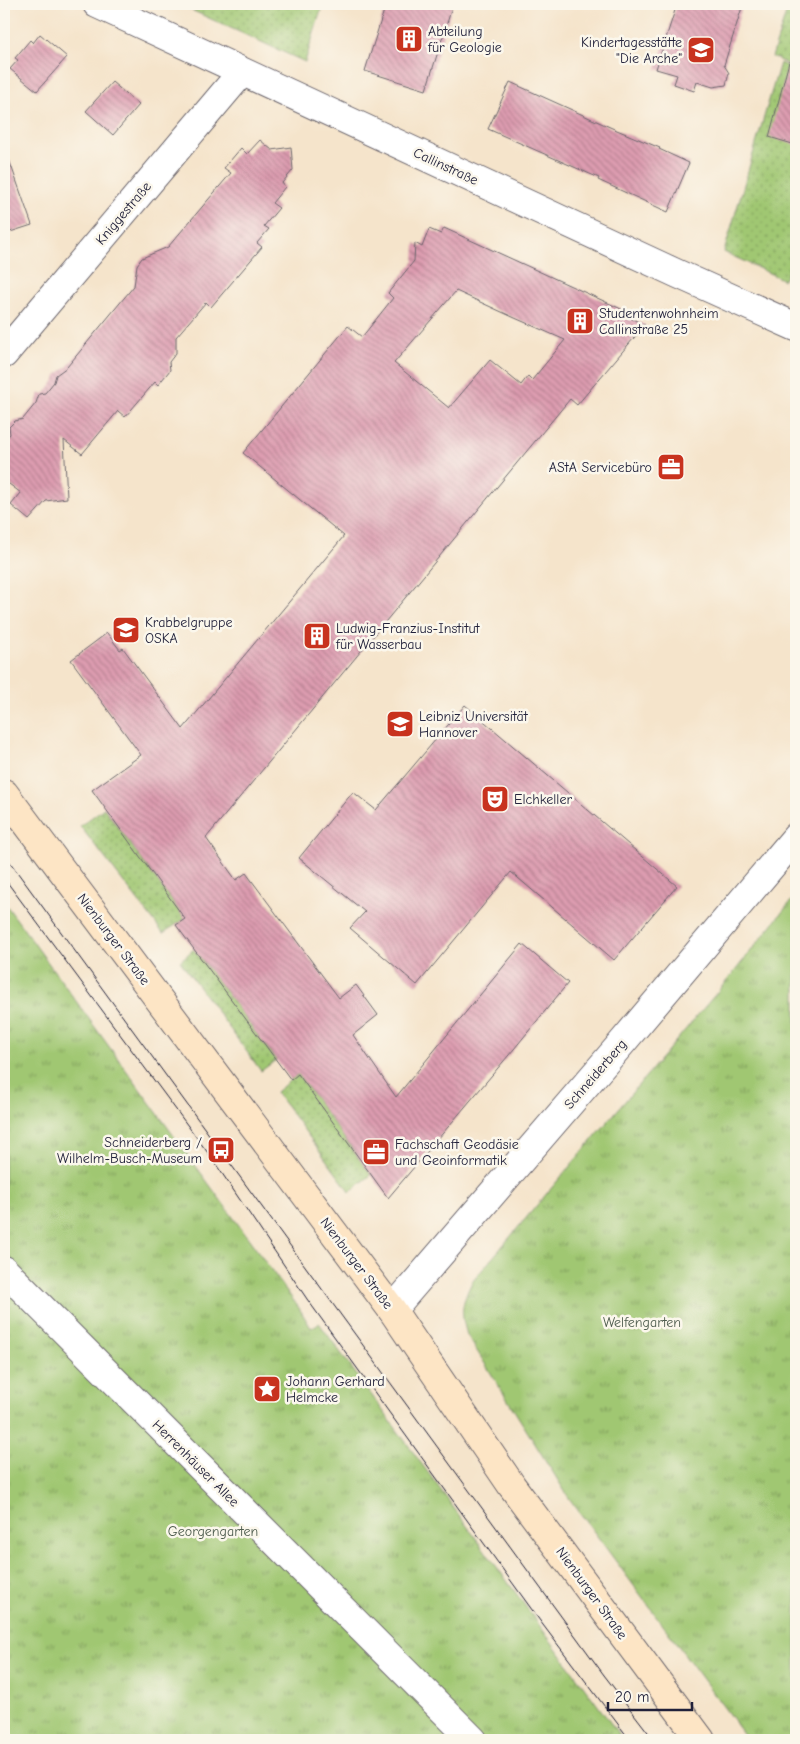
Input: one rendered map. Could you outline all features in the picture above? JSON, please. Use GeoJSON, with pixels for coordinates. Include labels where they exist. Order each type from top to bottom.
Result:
{"type":"FeatureCollection","features":[{"type":"Feature","properties":{"kind":"street","name":"Callinstraße"},"geometry":{"type":"LineString","coordinates":[[97,4],[796,327]]}},
{"type":"Feature","properties":{"kind":"street","name":"Kniggestraße"},"geometry":{"type":"LineString","coordinates":[[4,354],[242,72]]}},
{"type":"Feature","properties":{"kind":"street","name":"Nienburger Straße"},"geometry":{"type":"LineString","coordinates":[[4,793],[392,1310],[512,1486],[701,1740]]}},
{"type":"Feature","properties":{"kind":"street","name":"Schneiderberg"},"geometry":{"type":"LineString","coordinates":[[392,1310],[796,837]]}},
{"type":"Feature","properties":{"kind":"street","name":"Herrenhäuser Allee"},"geometry":{"type":"LineString","coordinates":[[4,1270],[473,1740]]}},
{"type":"Feature","properties":{"kind":"green space"},"geometry":{"type":"Polygon","coordinates":[[[178,4],[323,4],[305,62],[178,4]]]}},
{"type":"Feature","properties":{"kind":"green space"},"geometry":{"type":"Polygon","coordinates":[[[789,4],[796,4],[796,68],[772,57],[789,4]]]}},
{"type":"Feature","properties":{"kind":"green space"},"geometry":{"type":"Polygon","coordinates":[[[780,63],[796,70],[796,252],[784,280],[724,252],[780,63]]]}},
{"type":"Feature","properties":{"kind":"green space"},"geometry":{"type":"Polygon","coordinates":[[[104,808],[185,919],[163,933],[80,826],[104,808]]]}},
{"type":"Feature","properties":{"kind":"green space","name":"Welfengarten"},"geometry":{"type":"Polygon","coordinates":[[[796,895],[796,1740],[748,1740],[569,1498],[467,1335],[463,1320],[463,1308],[472,1282],[730,977],[796,895]]]}},
{"type":"Feature","properties":{"kind":"green space","name":"Georgengarten"},"geometry":{"type":"Polygon","coordinates":[[[4,902],[299,1308],[311,1328],[319,1323],[623,1740],[4,1740],[4,902]]]}},
{"type":"Feature","properties":{"kind":"green space"},"geometry":{"type":"Polygon","coordinates":[[[194,949],[276,1060],[261,1071],[180,961],[194,949]]]}},
{"type":"Feature","properties":{"kind":"green space"},"geometry":{"type":"Polygon","coordinates":[[[298,1074],[371,1175],[350,1192],[276,1092],[298,1074]]]}},
{"type":"Feature","properties":{"kind":"building","name":"Abteilung für Geologie"},"geometry":{"type":"Polygon","coordinates":[[[386,4],[453,4],[426,90],[365,71],[386,4]]]}},
{"type":"Feature","properties":{"kind":"building"},"geometry":{"type":"Polygon","coordinates":[[[677,4],[743,4],[724,65],[729,73],[726,85],[713,87],[697,82],[694,91],[674,84],[677,75],[656,69],[677,4]]]}},
{"type":"Feature","properties":{"kind":"building"},"geometry":{"type":"Polygon","coordinates":[[[40,34],[67,57],[37,91],[10,69],[18,60],[15,58],[30,40],[33,43],[40,34]]]}},
{"type":"Feature","properties":{"kind":"building"},"geometry":{"type":"Polygon","coordinates":[[[789,62],[796,63],[796,145],[769,137],[789,62]]]}},
{"type":"Feature","properties":{"kind":"building"},"geometry":{"type":"Polygon","coordinates":[[[112,82],[139,105],[113,135],[86,111],[112,82]]]}},
{"type":"Feature","properties":{"kind":"building"},"geometry":{"type":"Polygon","coordinates":[[[510,82],[660,148],[689,163],[668,212],[598,180],[599,178],[488,129],[510,82]]]}},
{"type":"Feature","properties":{"kind":"building"},"geometry":{"type":"Polygon","coordinates":[[[260,140],[272,150],[291,147],[293,170],[282,183],[285,187],[272,203],[279,208],[264,226],[269,229],[257,243],[262,247],[211,307],[206,302],[176,337],[176,353],[169,362],[170,370],[158,385],[155,382],[125,417],[118,411],[82,454],[64,440],[67,498],[46,501],[29,520],[11,505],[21,493],[5,481],[4,441],[10,434],[9,427],[15,421],[23,419],[36,403],[39,394],[45,393],[54,382],[56,375],[67,367],[134,286],[137,265],[142,258],[168,247],[231,173],[224,168],[241,148],[247,154],[260,140]]]}},
{"type":"Feature","properties":{"kind":"building"},"geometry":{"type":"Polygon","coordinates":[[[7,154],[32,225],[4,234],[4,155],[7,154]]]}},
{"type":"Feature","properties":{"kind":"building"},"geometry":{"type":"Polygon","coordinates":[[[444,228],[630,313],[628,317],[645,325],[577,405],[570,399],[206,838],[236,880],[246,873],[339,998],[356,985],[378,1015],[353,1035],[396,1097],[522,944],[568,983],[388,1198],[298,1074],[291,1080],[176,925],[185,919],[92,790],[141,755],[71,660],[107,633],[120,650],[123,648],[183,729],[344,536],[243,453],[348,326],[362,337],[393,298],[388,293],[414,261],[415,243],[422,247],[429,229],[441,234],[444,228]],[[456,291],[394,363],[449,408],[490,360],[521,385],[528,376],[532,380],[565,340],[456,291]]]}},
{"type":"Feature","properties":{"kind":"building"},"geometry":{"type":"Polygon","coordinates":[[[465,705],[677,886],[614,960],[511,872],[417,985],[350,928],[365,912],[299,858],[353,792],[376,810],[465,705]]]}},
{"type":"Feature","properties":{"kind":"tram line"},"geometry":{"type":"LineString","coordinates":[[4,854],[604,1675],[654,1740]]}},
{"type":"Feature","properties":{"kind":"tram line"},"geometry":{"type":"LineString","coordinates":[[4,878],[211,1157],[307,1299],[543,1625],[630,1740]]}},
{"type":"Feature","properties":{"kind":"place","name":"Abteilung für Geologie"},"geometry":{"type":"Point","coordinates":[409,39]}},
{"type":"Feature","properties":{"kind":"place","name":"Kindertagesstätte \"Die Arche\""},"geometry":{"type":"Point","coordinates":[701,50]}},
{"type":"Feature","properties":{"kind":"place","name":"Studentenwohnheim Callinstraße 25"},"geometry":{"type":"Point","coordinates":[580,321]}},
{"type":"Feature","properties":{"kind":"place","name":"AStA Servicebüro"},"geometry":{"type":"Point","coordinates":[671,467]}},
{"type":"Feature","properties":{"kind":"place","name":"Krabbelgruppe OSKA"},"geometry":{"type":"Point","coordinates":[126,630]}},
{"type":"Feature","properties":{"kind":"place","name":"Ludwig-Franzius-Institut für Wasserbau"},"geometry":{"type":"Point","coordinates":[317,636]}},
{"type":"Feature","properties":{"kind":"place","name":"Leibniz Universität Hannover"},"geometry":{"type":"Point","coordinates":[400,724]}},
{"type":"Feature","properties":{"kind":"place","name":"Elchkeller"},"geometry":{"type":"Point","coordinates":[495,799]}},
{"type":"Feature","properties":{"kind":"place","name":"Schneiderberg / Wilhelm-Busch-Museum"},"geometry":{"type":"Point","coordinates":[221,1150]}},
{"type":"Feature","properties":{"kind":"place","name":"Fachschaft Geodäsie und Geoinformatik"},"geometry":{"type":"Point","coordinates":[376,1152]}},
{"type":"Feature","properties":{"kind":"place","name":"Johann Gerhard Helmcke"},"geometry":{"type":"Point","coordinates":[267,1389]}}]}
